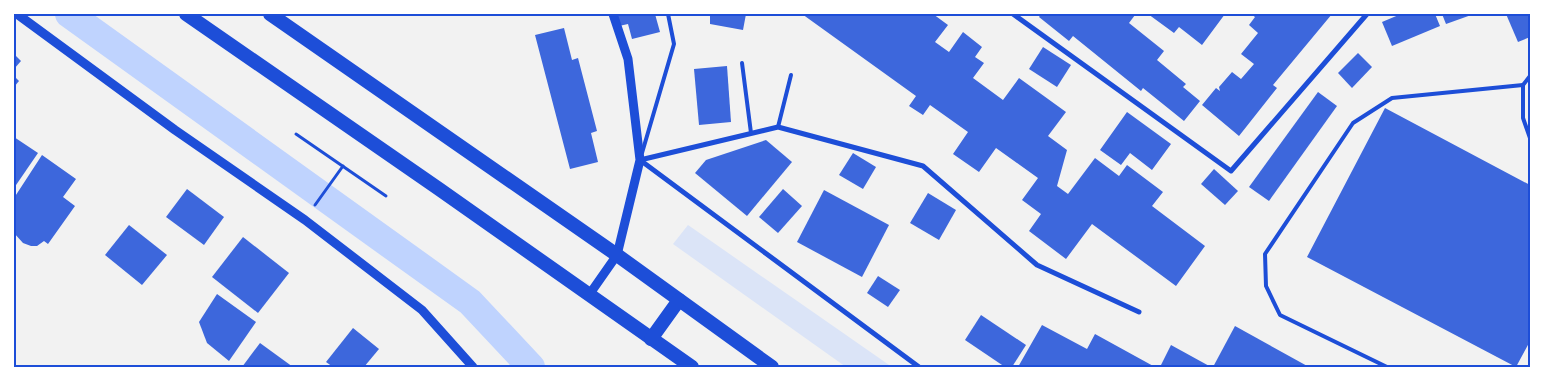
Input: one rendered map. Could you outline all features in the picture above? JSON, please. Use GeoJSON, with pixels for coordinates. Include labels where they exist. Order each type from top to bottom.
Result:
{"type":"FeatureCollection","features":[{"type":"Feature","properties":{"kind":"highway"},"geometry":{"type":"LineString","coordinates":[[186,14],[692,367]]}},
{"type":"Feature","properties":{"kind":"highway"},"geometry":{"type":"LineString","coordinates":[[270,14],[616,255],[772,367]]}},
{"type":"Feature","properties":{"kind":"highway"},"geometry":{"type":"LineString","coordinates":[[651,339],[679,300]]}},
{"type":"Feature","properties":{"kind":"street"},"geometry":{"type":"LineString","coordinates":[[17,14],[175,130],[304,220],[422,310],[473,367]]}},
{"type":"Feature","properties":{"kind":"street"},"geometry":{"type":"LineString","coordinates":[[589,295],[616,255],[640,160],[628,59],[613,14]]}},
{"type":"Feature","properties":{"kind":"street"},"geometry":{"type":"LineString","coordinates":[[1013,14],[1231,170],[1367,14]]}},
{"type":"Feature","properties":{"kind":"street"},"geometry":{"type":"LineString","coordinates":[[640,160],[778,126],[924,166],[1037,265],[1140,312]]}},
{"type":"Feature","properties":{"kind":"street"},"geometry":{"type":"LineString","coordinates":[[640,160],[919,367]]}},
{"type":"Feature","properties":{"kind":"lane"},"geometry":{"type":"LineString","coordinates":[[640,160],[674,44],[668,14]]}},
{"type":"Feature","properties":{"kind":"lane"},"geometry":{"type":"LineString","coordinates":[[742,63],[751,133]]}},
{"type":"Feature","properties":{"kind":"lane"},"geometry":{"type":"LineString","coordinates":[[778,126],[791,76]]}},
{"type":"Feature","properties":{"kind":"lane"},"geometry":{"type":"LineString","coordinates":[[1530,76],[1523,85],[1523,118],[1530,138]]}},
{"type":"Feature","properties":{"kind":"lane"},"geometry":{"type":"LineString","coordinates":[[1388,367],[1280,315],[1266,286],[1265,254],[1353,122],[1392,98],[1523,85]]}},
{"type":"Feature","properties":{"kind":"path"},"geometry":{"type":"LineString","coordinates":[[296,134],[386,196]]}},
{"type":"Feature","properties":{"kind":"path"},"geometry":{"type":"LineString","coordinates":[[304,220],[343,166]]}},
{"type":"Feature","properties":{"kind":"shaded area"},"geometry":{"type":"Polygon","coordinates":[[[688,225],[892,367],[846,367],[673,244],[688,225]]]}},
{"type":"Feature","properties":{"kind":"building"},"geometry":{"type":"Polygon","coordinates":[[[616,14],[655,14],[660,32],[632,39],[628,24],[619,26],[616,14]]]}},
{"type":"Feature","properties":{"kind":"building"},"geometry":{"type":"Polygon","coordinates":[[[710,14],[746,14],[743,30],[710,24],[710,14]]]}},
{"type":"Feature","properties":{"kind":"building"},"geometry":{"type":"Polygon","coordinates":[[[802,14],[933,14],[948,25],[935,42],[949,52],[963,32],[982,47],[975,57],[984,63],[973,78],[1003,100],[1019,78],[1066,112],[1048,136],[1067,150],[1057,186],[1068,194],[1095,158],[1119,176],[1127,165],[1163,192],[1152,206],[1205,246],[1176,286],[1092,224],[1066,259],[1029,231],[1041,214],[1022,200],[1038,178],[996,148],[979,172],[953,154],[968,132],[930,105],[923,115],[909,106],[916,96],[802,14]]]}},
{"type":"Feature","properties":{"kind":"building"},"geometry":{"type":"Polygon","coordinates":[[[1041,14],[1134,14],[1129,23],[1164,51],[1157,60],[1186,84],[1183,87],[1200,101],[1184,121],[1143,88],[1141,91],[1073,36],[1069,41],[1039,17],[1041,14]]]}},
{"type":"Feature","properties":{"kind":"building"},"geometry":{"type":"Polygon","coordinates":[[[1148,14],[1225,14],[1202,45],[1179,27],[1174,33],[1148,14]]]}},
{"type":"Feature","properties":{"kind":"building"},"geometry":{"type":"Polygon","coordinates":[[[1251,14],[1332,14],[1273,85],[1277,88],[1239,136],[1202,105],[1216,88],[1220,91],[1219,87],[1232,72],[1241,79],[1254,64],[1241,54],[1258,33],[1249,25],[1255,17],[1251,14]]]}},
{"type":"Feature","properties":{"kind":"building"},"geometry":{"type":"Polygon","coordinates":[[[1401,14],[1435,14],[1440,26],[1392,46],[1382,22],[1401,14]]]}},
{"type":"Feature","properties":{"kind":"building"},"geometry":{"type":"Polygon","coordinates":[[[1442,14],[1474,14],[1446,24],[1442,14]]]}},
{"type":"Feature","properties":{"kind":"building"},"geometry":{"type":"Polygon","coordinates":[[[1506,14],[1530,14],[1530,37],[1518,42],[1506,14]]]}},
{"type":"Feature","properties":{"kind":"building"},"geometry":{"type":"Polygon","coordinates":[[[564,28],[572,60],[578,58],[597,131],[591,133],[598,162],[570,169],[535,35],[564,28]]]}},
{"type":"Feature","properties":{"kind":"building"},"geometry":{"type":"Polygon","coordinates":[[[1043,47],[1071,65],[1057,87],[1029,69],[1043,47]]]}},
{"type":"Feature","properties":{"kind":"building"},"geometry":{"type":"Polygon","coordinates":[[[1358,53],[1372,67],[1352,88],[1338,73],[1358,53]]]}},
{"type":"Feature","properties":{"kind":"building"},"geometry":{"type":"Polygon","coordinates":[[[14,54],[21,61],[14,69],[14,54]]]}},
{"type":"Feature","properties":{"kind":"building"},"geometry":{"type":"Polygon","coordinates":[[[727,66],[731,122],[699,125],[694,69],[727,66]]]}},
{"type":"Feature","properties":{"kind":"building"},"geometry":{"type":"Polygon","coordinates":[[[14,76],[19,81],[14,87],[14,76]]]}},
{"type":"Feature","properties":{"kind":"building"},"geometry":{"type":"Polygon","coordinates":[[[1318,92],[1337,106],[1269,201],[1249,187],[1318,92]]]}},
{"type":"Feature","properties":{"kind":"building"},"geometry":{"type":"Polygon","coordinates":[[[1385,108],[1530,185],[1530,343],[1516,367],[1307,257],[1385,108]]]}},
{"type":"Feature","properties":{"kind":"building"},"geometry":{"type":"Polygon","coordinates":[[[1127,112],[1171,144],[1152,170],[1130,153],[1121,165],[1100,150],[1127,112]]]}},
{"type":"Feature","properties":{"kind":"building"},"geometry":{"type":"Polygon","coordinates":[[[14,137],[38,153],[14,188],[14,137]]]}},
{"type":"Feature","properties":{"kind":"building"},"geometry":{"type":"Polygon","coordinates":[[[766,140],[792,162],[747,216],[695,173],[706,160],[766,140]]]}},
{"type":"Feature","properties":{"kind":"building"},"geometry":{"type":"Polygon","coordinates":[[[853,153],[876,167],[863,189],[839,175],[853,153]]]}},
{"type":"Feature","properties":{"kind":"building"},"geometry":{"type":"Polygon","coordinates":[[[42,155],[76,179],[63,197],[75,206],[48,244],[44,241],[37,246],[31,246],[23,243],[14,233],[14,198],[42,155]]]}},
{"type":"Feature","properties":{"kind":"building"},"geometry":{"type":"Polygon","coordinates":[[[1214,169],[1238,191],[1225,205],[1201,184],[1214,169]]]}},
{"type":"Feature","properties":{"kind":"building"},"geometry":{"type":"Polygon","coordinates":[[[187,189],[224,217],[204,245],[166,217],[187,189]]]}},
{"type":"Feature","properties":{"kind":"building"},"geometry":{"type":"Polygon","coordinates":[[[783,189],[802,206],[778,233],[759,217],[783,189]]]}},
{"type":"Feature","properties":{"kind":"building"},"geometry":{"type":"Polygon","coordinates":[[[824,190],[889,225],[862,277],[797,242],[824,190]]]}},
{"type":"Feature","properties":{"kind":"building"},"geometry":{"type":"Polygon","coordinates":[[[928,193],[956,210],[939,240],[910,223],[928,193]]]}},
{"type":"Feature","properties":{"kind":"building"},"geometry":{"type":"Polygon","coordinates":[[[129,225],[167,255],[142,285],[105,255],[129,225]]]}},
{"type":"Feature","properties":{"kind":"building"},"geometry":{"type":"Polygon","coordinates":[[[243,237],[289,273],[258,313],[212,277],[243,237]]]}},
{"type":"Feature","properties":{"kind":"building"},"geometry":{"type":"Polygon","coordinates":[[[878,276],[900,290],[888,307],[867,293],[878,276]]]}},
{"type":"Feature","properties":{"kind":"building"},"geometry":{"type":"Polygon","coordinates":[[[217,294],[256,322],[229,361],[207,343],[199,322],[217,294]]]}},
{"type":"Feature","properties":{"kind":"building"},"geometry":{"type":"Polygon","coordinates":[[[981,315],[1026,345],[1012,367],[1005,367],[965,340],[981,315]]]}},
{"type":"Feature","properties":{"kind":"building"},"geometry":{"type":"Polygon","coordinates":[[[1042,325],[1087,349],[1095,334],[1155,367],[1018,367],[1042,325]]]}},
{"type":"Feature","properties":{"kind":"building"},"geometry":{"type":"Polygon","coordinates":[[[1235,326],[1309,367],[1213,367],[1235,326]]]}},
{"type":"Feature","properties":{"kind":"building"},"geometry":{"type":"Polygon","coordinates":[[[353,328],[379,349],[364,367],[333,367],[326,362],[353,328]]]}},
{"type":"Feature","properties":{"kind":"building"},"geometry":{"type":"Polygon","coordinates":[[[260,343],[293,367],[242,367],[260,343]]]}},
{"type":"Feature","properties":{"kind":"building"},"geometry":{"type":"Polygon","coordinates":[[[1171,345],[1211,367],[1160,367],[1171,345]]]}},
{"type":"Feature","properties":{"kind":"waterway"},"geometry":{"type":"LineString","coordinates":[[69,14],[470,302],[531,367]]}}]}
